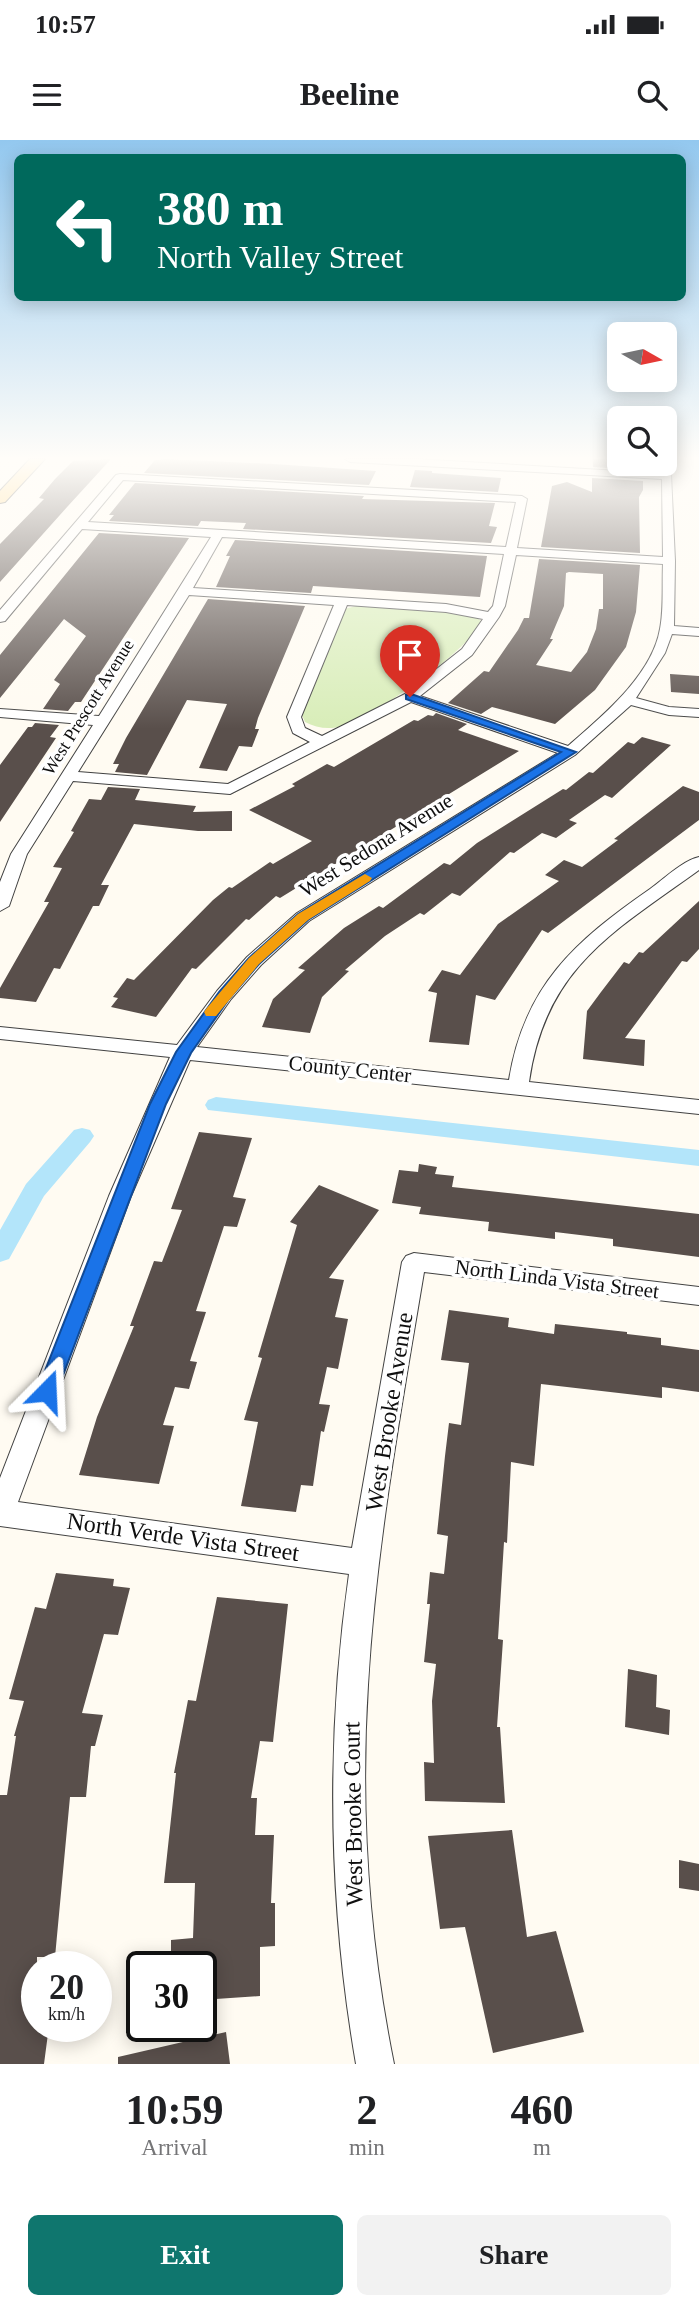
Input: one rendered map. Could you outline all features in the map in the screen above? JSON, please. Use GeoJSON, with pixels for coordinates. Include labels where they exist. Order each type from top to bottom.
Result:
{"type":"FeatureCollection","features":[{"type":"Feature","properties":{"kind":"street"},"geometry":{"type":"LineString","coordinates":[[0,618],[59,549]]}},
{"type":"Feature","properties":{"kind":"street","name":"West Prescott Avenue"},"geometry":{"type":"LineString","coordinates":[[0,906],[19,854],[210,549]]}},
{"type":"Feature","properties":{"kind":"street"},"geometry":{"type":"LineString","coordinates":[[476,549],[670,561]]}},
{"type":"Feature","properties":{"kind":"street","name":"West Sedona Avenue"},"geometry":{"type":"LineString","coordinates":[[0,1513],[120,1196],[158,1104],[184,1052],[254,961],[303,917],[570,752],[628,700],[658,653],[667,630],[670,549]]}},
{"type":"Feature","properties":{"kind":"street"},"geometry":{"type":"LineString","coordinates":[[66,776],[230,789],[410,697],[467,652],[499,606],[512,551]]}},
{"type":"Feature","properties":{"kind":"street"},"geometry":{"type":"LineString","coordinates":[[185,591],[446,608],[493,617]]}},
{"type":"Feature","properties":{"kind":"street"},"geometry":{"type":"LineString","coordinates":[[322,742],[298,730],[294,717],[342,601]]}},
{"type":"Feature","properties":{"kind":"street"},"geometry":{"type":"LineString","coordinates":[[667,630],[699,632]]}},
{"type":"Feature","properties":{"kind":"street"},"geometry":{"type":"LineString","coordinates":[[410,697],[570,752]]}},
{"type":"Feature","properties":{"kind":"street"},"geometry":{"type":"LineString","coordinates":[[628,700],[669,711],[699,713]]}},
{"type":"Feature","properties":{"kind":"street"},"geometry":{"type":"LineString","coordinates":[[0,713],[101,721]]}},
{"type":"Feature","properties":{"kind":"street"},"geometry":{"type":"LineString","coordinates":[[518,1087],[523,1052],[534,1020],[560,976],[608,929],[699,862]]}},
{"type":"Feature","properties":{"kind":"street","name":"County Center"},"geometry":{"type":"LineString","coordinates":[[0,1033],[699,1107]]}},
{"type":"Feature","properties":{"kind":"street","name":"North Linda Vista Street"},"geometry":{"type":"LineString","coordinates":[[414,1262],[699,1296]]}},
{"type":"Feature","properties":{"kind":"street","name":"West Brooke Avenue"},"geometry":{"type":"LineString","coordinates":[[366,1563],[414,1262]]}},
{"type":"Feature","properties":{"kind":"street","name":"North Verde Vista Street"},"geometry":{"type":"LineString","coordinates":[[0,1513],[366,1563]]}},
{"type":"Feature","properties":{"kind":"street","name":"West Brooke Court"},"geometry":{"type":"LineString","coordinates":[[366,1563],[352,1688],[350,1789],[354,1909],[366,2023],[375,2064]]}},
{"type":"Feature","properties":{"kind":"green space"},"geometry":{"type":"Polygon","coordinates":[[[360,605],[463,613],[474,615],[482,622],[458,650],[439,666],[376,709],[337,727],[323,728],[309,724],[302,715],[344,609],[360,605]]]}},
{"type":"Feature","properties":{"kind":"building"},"geometry":{"type":"Polygon","coordinates":[[[0,549],[30,549],[0,582],[0,549]]]}},
{"type":"Feature","properties":{"kind":"building"},"geometry":{"type":"Polygon","coordinates":[[[86,549],[182,549],[81,702],[75,702],[68,711],[43,709],[60,684],[54,680],[86,636],[64,619],[0,698],[0,655],[86,549]]]}},
{"type":"Feature","properties":{"kind":"building"},"geometry":{"type":"Polygon","coordinates":[[[230,549],[373,549],[487,556],[480,597],[313,586],[311,593],[216,587],[230,556],[226,556],[230,549]]]}},
{"type":"Feature","properties":{"kind":"building"},"geometry":{"type":"Polygon","coordinates":[[[570,549],[640,549],[640,553],[570,549]]]}},
{"type":"Feature","properties":{"kind":"building"},"geometry":{"type":"Polygon","coordinates":[[[539,559],[640,565],[636,612],[626,647],[595,690],[555,724],[492,707],[481,714],[448,703],[484,671],[489,672],[524,618],[529,618],[539,559]],[[566,573],[564,606],[550,639],[553,639],[536,665],[571,672],[587,652],[596,629],[599,609],[603,609],[603,574],[566,573]]]}},
{"type":"Feature","properties":{"kind":"building"},"geometry":{"type":"Polygon","coordinates":[[[208,599],[305,606],[258,718],[255,729],[259,729],[252,747],[239,746],[227,771],[199,768],[227,704],[187,700],[147,775],[115,772],[119,764],[113,764],[126,738],[208,599]]]}},
{"type":"Feature","properties":{"kind":"building"},"geometry":{"type":"Polygon","coordinates":[[[670,674],[699,676],[699,694],[671,692],[670,674]]]}},
{"type":"Feature","properties":{"kind":"building"},"geometry":{"type":"Polygon","coordinates":[[[436,713],[467,724],[458,730],[519,751],[280,898],[276,896],[249,920],[246,919],[196,969],[192,968],[156,1017],[111,1007],[118,998],[113,997],[127,978],[134,980],[213,900],[270,862],[273,864],[312,841],[249,810],[295,786],[292,784],[327,764],[334,767],[414,720],[418,721],[436,713]]]}},
{"type":"Feature","properties":{"kind":"building"},"geometry":{"type":"Polygon","coordinates":[[[35,723],[59,725],[50,737],[56,738],[0,822],[0,765],[28,727],[35,723]]]}},
{"type":"Feature","properties":{"kind":"building"},"geometry":{"type":"Polygon","coordinates":[[[642,737],[671,745],[612,798],[605,795],[569,820],[577,823],[556,838],[542,833],[514,853],[510,852],[460,896],[452,893],[424,915],[420,913],[385,936],[345,970],[349,971],[322,997],[310,1033],[262,1027],[273,999],[305,970],[298,968],[344,928],[379,906],[383,908],[444,863],[450,865],[477,843],[563,789],[566,790],[589,772],[593,773],[628,742],[634,744],[642,737]]]}},
{"type":"Feature","properties":{"kind":"building"},"geometry":{"type":"Polygon","coordinates":[[[683,786],[699,792],[699,820],[548,933],[542,930],[495,1000],[476,995],[469,1045],[429,1042],[437,993],[428,991],[442,970],[460,975],[498,924],[559,881],[545,875],[564,860],[582,867],[683,786]]]}},
{"type":"Feature","properties":{"kind":"building"},"geometry":{"type":"Polygon","coordinates":[[[108,787],[140,789],[135,800],[196,806],[193,812],[232,811],[232,831],[198,831],[134,824],[101,885],[109,885],[99,906],[93,906],[60,969],[54,968],[36,1002],[0,998],[0,988],[49,902],[44,902],[62,868],[53,867],[74,832],[71,831],[89,799],[101,800],[108,787]]]}},
{"type":"Feature","properties":{"kind":"building"},"geometry":{"type":"Polygon","coordinates":[[[699,901],[699,949],[687,962],[682,961],[625,1038],[645,1040],[644,1066],[583,1059],[587,1011],[624,962],[629,964],[639,952],[643,953],[699,901]]]}},
{"type":"Feature","properties":{"kind":"building"},"geometry":{"type":"Polygon","coordinates":[[[199,1132],[252,1138],[233,1197],[246,1199],[237,1227],[224,1226],[196,1311],[206,1312],[190,1361],[197,1362],[189,1389],[175,1387],[163,1425],[174,1426],[159,1484],[79,1475],[97,1417],[134,1326],[130,1326],[154,1261],[162,1262],[182,1210],[171,1209],[199,1132]]]}},
{"type":"Feature","properties":{"kind":"building"},"geometry":{"type":"Polygon","coordinates":[[[419,1164],[437,1167],[435,1174],[454,1176],[452,1187],[699,1214],[699,1257],[613,1246],[613,1239],[555,1232],[555,1239],[488,1231],[489,1222],[419,1214],[421,1207],[392,1203],[399,1170],[418,1172],[419,1164]]]}},
{"type":"Feature","properties":{"kind":"building"},"geometry":{"type":"Polygon","coordinates":[[[319,1185],[379,1210],[329,1278],[344,1280],[335,1317],[348,1319],[338,1369],[327,1367],[319,1404],[330,1405],[324,1432],[321,1431],[313,1486],[301,1485],[296,1512],[241,1506],[258,1422],[244,1420],[262,1358],[258,1357],[297,1225],[290,1222],[319,1185]]]}},
{"type":"Feature","properties":{"kind":"building"},"geometry":{"type":"Polygon","coordinates":[[[449,1310],[509,1318],[508,1327],[554,1334],[555,1324],[627,1332],[661,1338],[661,1345],[699,1350],[699,1392],[662,1387],[662,1398],[541,1384],[534,1466],[511,1462],[507,1543],[504,1542],[498,1639],[503,1640],[497,1727],[500,1727],[505,1803],[425,1801],[424,1762],[434,1763],[432,1701],[436,1664],[424,1662],[430,1604],[427,1604],[430,1572],[444,1574],[448,1536],[437,1534],[445,1456],[449,1423],[461,1425],[469,1363],[441,1360],[449,1310]]]}},
{"type":"Feature","properties":{"kind":"building"},"geometry":{"type":"Polygon","coordinates":[[[56,1573],[114,1579],[113,1586],[130,1588],[118,1635],[104,1634],[82,1713],[103,1715],[95,1746],[91,1746],[86,1797],[70,1797],[56,1951],[21,1951],[21,2042],[47,2042],[44,2064],[0,2064],[0,1795],[7,1795],[14,1736],[24,1701],[9,1699],[35,1607],[46,1609],[56,1573]]]}},
{"type":"Feature","properties":{"kind":"building"},"geometry":{"type":"Polygon","coordinates":[[[217,1597],[288,1604],[273,1742],[260,1741],[251,1798],[257,1798],[255,1835],[274,1835],[271,1903],[275,1903],[275,1946],[260,1947],[260,1996],[217,1999],[217,1951],[171,1951],[171,1940],[193,1938],[195,1883],[164,1883],[174,1773],[188,1700],[196,1701],[217,1597]]]}},
{"type":"Feature","properties":{"kind":"building"},"geometry":{"type":"Polygon","coordinates":[[[628,1669],[657,1675],[656,1707],[670,1710],[669,1735],[625,1727],[628,1669]]]}},
{"type":"Feature","properties":{"kind":"building"},"geometry":{"type":"Polygon","coordinates":[[[512,1830],[527,1937],[556,1931],[584,2032],[493,2053],[465,1927],[440,1929],[428,1836],[512,1830]]]}},
{"type":"Feature","properties":{"kind":"building"},"geometry":{"type":"Polygon","coordinates":[[[679,1860],[699,1864],[699,1891],[679,1888],[679,1860]]]}},
{"type":"Feature","properties":{"kind":"building"},"geometry":{"type":"Polygon","coordinates":[[[226,2032],[230,2064],[118,2064],[118,2057],[183,2042],[217,2042],[217,2034],[226,2032]]]}},
{"type":"Feature","properties":{"kind":"waterway"},"geometry":{"type":"LineString","coordinates":[[216,1105],[699,1158]]}},
{"type":"Feature","properties":{"kind":"waterway"},"geometry":{"type":"LineString","coordinates":[[0,1252],[35,1190],[82,1136]]}},
{"type":"Feature","properties":{"kind":"slow traffic"},"geometry":{"type":"LineString","coordinates":[[211,1012],[254,961],[303,917],[365,878]]}},
{"type":"Feature","properties":{"kind":"route"},"geometry":{"type":"LineString","coordinates":[[47,1391],[120,1196],[158,1104],[184,1052],[224,995],[254,961],[303,917],[570,752],[410,697]]}}]}
